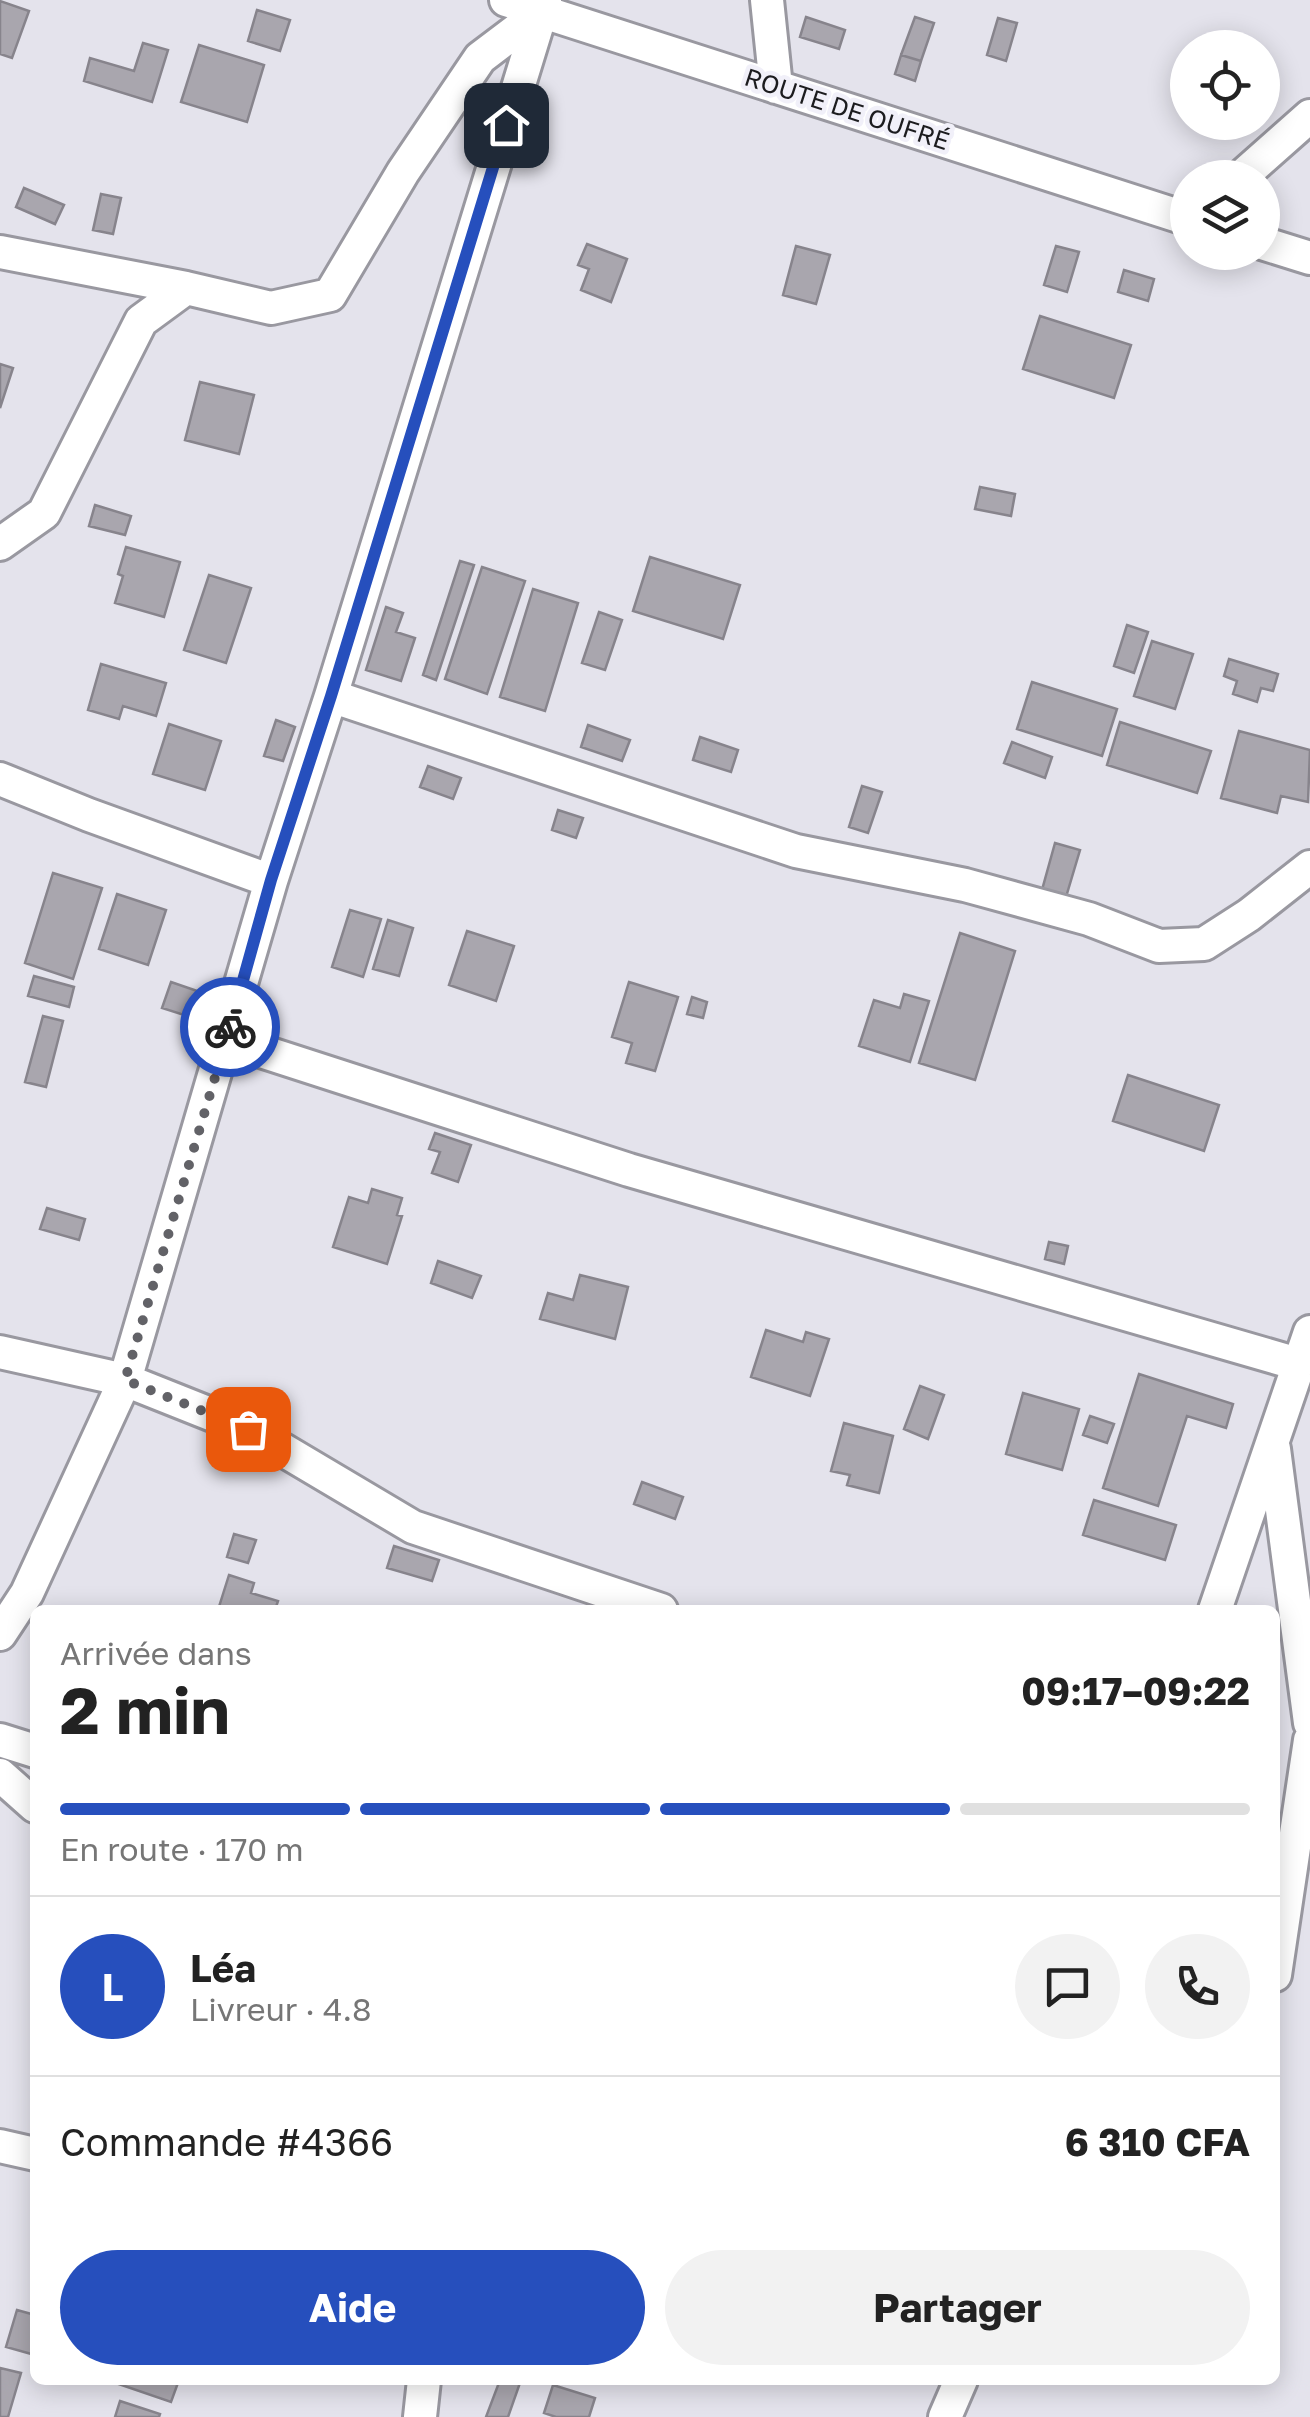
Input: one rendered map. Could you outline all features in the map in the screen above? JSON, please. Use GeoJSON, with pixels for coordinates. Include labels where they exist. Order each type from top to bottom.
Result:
{"type":"FeatureCollection","features":[{"type":"Feature","properties":{"kind":"street","name":"ROUTE DE OUFRÉ"},"geometry":{"type":"LineString","coordinates":[[506,0],[543,6],[776,87],[1170,213]]}},
{"type":"Feature","properties":{"kind":"street"},"geometry":{"type":"LineString","coordinates":[[768,0],[776,87]]}},
{"type":"Feature","properties":{"kind":"street"},"geometry":{"type":"LineString","coordinates":[[0,252],[271,308],[330,295],[403,172],[480,58],[543,6]]}},
{"type":"Feature","properties":{"kind":"street"},"geometry":{"type":"LineString","coordinates":[[0,1634],[27,1592],[125,1380],[271,880],[543,6]]}},
{"type":"Feature","properties":{"kind":"street"},"geometry":{"type":"LineString","coordinates":[[1260,160],[1310,116]]}},
{"type":"Feature","properties":{"kind":"street"},"geometry":{"type":"LineString","coordinates":[[1280,249],[1310,258]]}},
{"type":"Feature","properties":{"kind":"street"},"geometry":{"type":"LineString","coordinates":[[0,544],[44,513],[142,321],[186,288]]}},
{"type":"Feature","properties":{"kind":"street"},"geometry":{"type":"LineString","coordinates":[[331,696],[796,852],[965,885],[1090,919],[1159,946],[1204,944],[1310,867]]}},
{"type":"Feature","properties":{"kind":"street"},"geometry":{"type":"LineString","coordinates":[[0,779],[89,816],[271,880]]}},
{"type":"Feature","properties":{"kind":"street"},"geometry":{"type":"LineString","coordinates":[[226,1040],[648,1176],[1298,1364]]}},
{"type":"Feature","properties":{"kind":"street"},"geometry":{"type":"LineString","coordinates":[[1217,1605],[1310,1332]]}},
{"type":"Feature","properties":{"kind":"street"},"geometry":{"type":"LineString","coordinates":[[0,1352],[125,1380],[248,1429],[413,1528],[646,1605]]}},
{"type":"Feature","properties":{"kind":"street"},"geometry":{"type":"LineString","coordinates":[[1273,1440],[1310,1723]]}},
{"type":"Feature","properties":{"kind":"street"},"geometry":{"type":"LineString","coordinates":[[0,1740],[30,1749]]}},
{"type":"Feature","properties":{"kind":"street"},"geometry":{"type":"LineString","coordinates":[[1280,1941],[1310,1740]]}},
{"type":"Feature","properties":{"kind":"street"},"geometry":{"type":"LineString","coordinates":[[0,1774],[30,1801]]}},
{"type":"Feature","properties":{"kind":"street"},"geometry":{"type":"LineString","coordinates":[[0,2146],[30,2153]]}},
{"type":"Feature","properties":{"kind":"street"},"geometry":{"type":"LineString","coordinates":[[420,2417],[423,2385]]}},
{"type":"Feature","properties":{"kind":"street"},"geometry":{"type":"LineString","coordinates":[[946,2417],[959,2385]]}},
{"type":"Feature","properties":{"kind":"building"},"geometry":{"type":"Polygon","coordinates":[[[0,1],[29,11],[12,58],[0,54],[0,1]]]}},
{"type":"Feature","properties":{"kind":"building"},"geometry":{"type":"Polygon","coordinates":[[[257,10],[290,20],[280,51],[248,41],[257,10]]]}},
{"type":"Feature","properties":{"kind":"building"},"geometry":{"type":"Polygon","coordinates":[[[806,17],[845,30],[839,49],[800,37],[806,17]]]}},
{"type":"Feature","properties":{"kind":"building"},"geometry":{"type":"Polygon","coordinates":[[[915,17],[934,23],[921,61],[901,55],[915,17]]]}},
{"type":"Feature","properties":{"kind":"building"},"geometry":{"type":"Polygon","coordinates":[[[998,18],[1017,23],[1006,61],[987,55],[998,18]]]}},
{"type":"Feature","properties":{"kind":"building"},"geometry":{"type":"Polygon","coordinates":[[[143,43],[168,50],[152,102],[84,81],[90,58],[134,71],[143,43]]]}},
{"type":"Feature","properties":{"kind":"building"},"geometry":{"type":"Polygon","coordinates":[[[199,45],[264,65],[247,122],[181,102],[199,45]]]}},
{"type":"Feature","properties":{"kind":"building"},"geometry":{"type":"Polygon","coordinates":[[[901,55],[921,61],[915,81],[895,74],[901,55]]]}},
{"type":"Feature","properties":{"kind":"building"},"geometry":{"type":"Polygon","coordinates":[[[24,188],[64,205],[55,224],[16,207],[24,188]]]}},
{"type":"Feature","properties":{"kind":"building"},"geometry":{"type":"Polygon","coordinates":[[[101,194],[121,198],[113,234],[93,230],[101,194]]]}},
{"type":"Feature","properties":{"kind":"building"},"geometry":{"type":"Polygon","coordinates":[[[587,244],[627,259],[611,302],[581,290],[589,269],[578,265],[587,244]]]}},
{"type":"Feature","properties":{"kind":"building"},"geometry":{"type":"Polygon","coordinates":[[[796,246],[830,255],[816,304],[783,295],[796,246]]]}},
{"type":"Feature","properties":{"kind":"building"},"geometry":{"type":"Polygon","coordinates":[[[1056,246],[1079,252],[1067,292],[1044,285],[1056,246]]]}},
{"type":"Feature","properties":{"kind":"building"},"geometry":{"type":"Polygon","coordinates":[[[1124,270],[1154,279],[1148,301],[1118,292],[1124,270]]]}},
{"type":"Feature","properties":{"kind":"building"},"geometry":{"type":"Polygon","coordinates":[[[1040,316],[1131,345],[1114,398],[1023,369],[1040,316]]]}},
{"type":"Feature","properties":{"kind":"building"},"geometry":{"type":"Polygon","coordinates":[[[0,364],[13,368],[0,408],[0,364]]]}},
{"type":"Feature","properties":{"kind":"building"},"geometry":{"type":"Polygon","coordinates":[[[200,382],[254,395],[239,454],[185,440],[200,382]]]}},
{"type":"Feature","properties":{"kind":"building"},"geometry":{"type":"Polygon","coordinates":[[[980,487],[1015,494],[1011,516],[975,509],[980,487]]]}},
{"type":"Feature","properties":{"kind":"building"},"geometry":{"type":"Polygon","coordinates":[[[95,505],[131,516],[125,535],[89,526],[95,505]]]}},
{"type":"Feature","properties":{"kind":"building"},"geometry":{"type":"Polygon","coordinates":[[[126,547],[180,562],[164,617],[115,603],[126,547]]]}},
{"type":"Feature","properties":{"kind":"building"},"geometry":{"type":"Polygon","coordinates":[[[650,557],[740,585],[723,639],[633,611],[650,557]]]}},
{"type":"Feature","properties":{"kind":"building"},"geometry":{"type":"Polygon","coordinates":[[[460,561],[474,565],[436,680],[423,675],[460,561]]]}},
{"type":"Feature","properties":{"kind":"building"},"geometry":{"type":"Polygon","coordinates":[[[482,567],[525,581],[487,694],[445,679],[482,567]]]}},
{"type":"Feature","properties":{"kind":"building"},"geometry":{"type":"Polygon","coordinates":[[[209,575],[251,588],[226,663],[184,650],[209,575]]]}},
{"type":"Feature","properties":{"kind":"building"},"geometry":{"type":"Polygon","coordinates":[[[533,589],[578,603],[545,711],[500,697],[533,589]]]}},
{"type":"Feature","properties":{"kind":"building"},"geometry":{"type":"Polygon","coordinates":[[[386,607],[403,613],[396,632],[415,638],[401,681],[366,670],[386,607]]]}},
{"type":"Feature","properties":{"kind":"building"},"geometry":{"type":"Polygon","coordinates":[[[599,612],[622,620],[605,670],[582,663],[599,612]]]}},
{"type":"Feature","properties":{"kind":"building"},"geometry":{"type":"Polygon","coordinates":[[[1127,625],[1148,632],[1134,673],[1114,666],[1127,625]]]}},
{"type":"Feature","properties":{"kind":"building"},"geometry":{"type":"Polygon","coordinates":[[[1152,641],[1193,654],[1175,709],[1134,696],[1152,641]]]}},
{"type":"Feature","properties":{"kind":"building"},"geometry":{"type":"Polygon","coordinates":[[[1229,659],[1278,674],[1273,691],[1261,688],[1257,702],[1233,694],[1237,681],[1224,676],[1229,659]]]}},
{"type":"Feature","properties":{"kind":"building"},"geometry":{"type":"Polygon","coordinates":[[[101,664],[166,683],[156,716],[123,706],[119,719],[88,710],[101,664]]]}},
{"type":"Feature","properties":{"kind":"building"},"geometry":{"type":"Polygon","coordinates":[[[1032,682],[1117,709],[1102,756],[1017,729],[1032,682]]]}},
{"type":"Feature","properties":{"kind":"building"},"geometry":{"type":"Polygon","coordinates":[[[276,720],[295,727],[283,761],[264,756],[276,720]]]}},
{"type":"Feature","properties":{"kind":"building"},"geometry":{"type":"Polygon","coordinates":[[[1120,722],[1211,751],[1197,793],[1107,765],[1120,722]]]}},
{"type":"Feature","properties":{"kind":"building"},"geometry":{"type":"Polygon","coordinates":[[[169,724],[221,741],[205,790],[153,774],[169,724]]]}},
{"type":"Feature","properties":{"kind":"building"},"geometry":{"type":"Polygon","coordinates":[[[588,725],[630,740],[622,761],[581,747],[588,725]]]}},
{"type":"Feature","properties":{"kind":"building"},"geometry":{"type":"Polygon","coordinates":[[[1239,731],[1310,750],[1308,802],[1281,796],[1277,813],[1221,798],[1239,731]]]}},
{"type":"Feature","properties":{"kind":"building"},"geometry":{"type":"Polygon","coordinates":[[[700,737],[738,750],[731,772],[693,760],[700,737]]]}},
{"type":"Feature","properties":{"kind":"building"},"geometry":{"type":"Polygon","coordinates":[[[1012,742],[1052,757],[1045,778],[1004,763],[1012,742]]]}},
{"type":"Feature","properties":{"kind":"building"},"geometry":{"type":"Polygon","coordinates":[[[428,766],[461,778],[453,799],[420,787],[428,766]]]}},
{"type":"Feature","properties":{"kind":"building"},"geometry":{"type":"Polygon","coordinates":[[[862,786],[882,792],[868,833],[849,827],[862,786]]]}},
{"type":"Feature","properties":{"kind":"building"},"geometry":{"type":"Polygon","coordinates":[[[558,810],[583,818],[576,838],[552,830],[558,810]]]}},
{"type":"Feature","properties":{"kind":"building"},"geometry":{"type":"Polygon","coordinates":[[[1055,843],[1080,850],[1066,897],[1042,890],[1055,843]]]}},
{"type":"Feature","properties":{"kind":"building"},"geometry":{"type":"Polygon","coordinates":[[[53,873],[102,888],[73,979],[25,963],[53,873]]]}},
{"type":"Feature","properties":{"kind":"building"},"geometry":{"type":"Polygon","coordinates":[[[117,894],[166,910],[148,965],[99,949],[117,894]]]}},
{"type":"Feature","properties":{"kind":"building"},"geometry":{"type":"Polygon","coordinates":[[[350,910],[381,919],[363,977],[332,967],[350,910]]]}},
{"type":"Feature","properties":{"kind":"building"},"geometry":{"type":"Polygon","coordinates":[[[388,920],[413,928],[399,976],[373,969],[388,920]]]}},
{"type":"Feature","properties":{"kind":"building"},"geometry":{"type":"Polygon","coordinates":[[[467,931],[514,946],[496,1001],[449,985],[467,931]]]}},
{"type":"Feature","properties":{"kind":"building"},"geometry":{"type":"Polygon","coordinates":[[[960,933],[1015,951],[975,1080],[919,1063],[960,933]]]}},
{"type":"Feature","properties":{"kind":"building"},"geometry":{"type":"Polygon","coordinates":[[[34,976],[74,987],[69,1007],[28,996],[34,976]]]}},
{"type":"Feature","properties":{"kind":"building"},"geometry":{"type":"Polygon","coordinates":[[[171,982],[209,995],[200,1020],[162,1008],[171,982]]]}},
{"type":"Feature","properties":{"kind":"building"},"geometry":{"type":"Polygon","coordinates":[[[629,982],[678,997],[655,1071],[626,1063],[632,1043],[612,1037],[629,982]]]}},
{"type":"Feature","properties":{"kind":"building"},"geometry":{"type":"Polygon","coordinates":[[[904,994],[929,1001],[910,1062],[859,1046],[874,1000],[900,1008],[904,994]]]}},
{"type":"Feature","properties":{"kind":"building"},"geometry":{"type":"Polygon","coordinates":[[[692,997],[707,1002],[703,1018],[687,1014],[692,997]]]}},
{"type":"Feature","properties":{"kind":"building"},"geometry":{"type":"Polygon","coordinates":[[[43,1016],[63,1021],[46,1087],[25,1082],[43,1016]]]}},
{"type":"Feature","properties":{"kind":"building"},"geometry":{"type":"Polygon","coordinates":[[[1128,1075],[1219,1105],[1204,1151],[1113,1121],[1128,1075]]]}},
{"type":"Feature","properties":{"kind":"building"},"geometry":{"type":"Polygon","coordinates":[[[435,1133],[471,1145],[458,1182],[432,1173],[440,1152],[429,1149],[435,1133]]]}},
{"type":"Feature","properties":{"kind":"building"},"geometry":{"type":"Polygon","coordinates":[[[372,1189],[402,1198],[397,1215],[402,1216],[387,1264],[333,1247],[349,1197],[368,1203],[372,1189]]]}},
{"type":"Feature","properties":{"kind":"building"},"geometry":{"type":"Polygon","coordinates":[[[47,1208],[85,1219],[79,1240],[40,1229],[47,1208]]]}},
{"type":"Feature","properties":{"kind":"building"},"geometry":{"type":"Polygon","coordinates":[[[1049,1242],[1068,1246],[1064,1264],[1045,1259],[1049,1242]]]}},
{"type":"Feature","properties":{"kind":"building"},"geometry":{"type":"Polygon","coordinates":[[[438,1261],[481,1276],[472,1298],[431,1283],[438,1261]]]}},
{"type":"Feature","properties":{"kind":"building"},"geometry":{"type":"Polygon","coordinates":[[[580,1275],[628,1287],[615,1339],[540,1319],[548,1293],[573,1300],[580,1275]]]}},
{"type":"Feature","properties":{"kind":"building"},"geometry":{"type":"Polygon","coordinates":[[[766,1330],[803,1342],[806,1332],[829,1339],[810,1396],[751,1377],[766,1330]]]}},
{"type":"Feature","properties":{"kind":"building"},"geometry":{"type":"Polygon","coordinates":[[[1139,1374],[1233,1404],[1226,1428],[1187,1416],[1158,1506],[1103,1488],[1139,1374]]]}},
{"type":"Feature","properties":{"kind":"building"},"geometry":{"type":"Polygon","coordinates":[[[920,1386],[944,1395],[928,1439],[904,1429],[920,1386]]]}},
{"type":"Feature","properties":{"kind":"building"},"geometry":{"type":"Polygon","coordinates":[[[1023,1393],[1079,1409],[1062,1470],[1006,1454],[1023,1393]]]}},
{"type":"Feature","properties":{"kind":"building"},"geometry":{"type":"Polygon","coordinates":[[[1090,1416],[1114,1424],[1107,1443],[1083,1435],[1090,1416]]]}},
{"type":"Feature","properties":{"kind":"building"},"geometry":{"type":"Polygon","coordinates":[[[844,1423],[893,1436],[879,1493],[847,1485],[850,1475],[831,1471],[844,1423]]]}},
{"type":"Feature","properties":{"kind":"building"},"geometry":{"type":"Polygon","coordinates":[[[642,1482],[683,1497],[675,1519],[634,1504],[642,1482]]]}},
{"type":"Feature","properties":{"kind":"building"},"geometry":{"type":"Polygon","coordinates":[[[1094,1500],[1176,1525],[1165,1560],[1083,1535],[1094,1500]]]}},
{"type":"Feature","properties":{"kind":"building"},"geometry":{"type":"Polygon","coordinates":[[[234,1534],[256,1540],[248,1563],[227,1557],[234,1534]]]}},
{"type":"Feature","properties":{"kind":"building"},"geometry":{"type":"Polygon","coordinates":[[[394,1546],[439,1560],[432,1581],[387,1568],[394,1546]]]}},
{"type":"Feature","properties":{"kind":"building"},"geometry":{"type":"Polygon","coordinates":[[[229,1575],[254,1583],[251,1593],[278,1601],[277,1605],[220,1605],[229,1575]]]}},
{"type":"Feature","properties":{"kind":"building"},"geometry":{"type":"Polygon","coordinates":[[[17,2310],[30,2314],[30,2354],[6,2347],[17,2310]]]}},
{"type":"Feature","properties":{"kind":"building"},"geometry":{"type":"Polygon","coordinates":[[[0,2368],[21,2373],[8,2417],[0,2417],[0,2368]]]}},
{"type":"Feature","properties":{"kind":"building"},"geometry":{"type":"Polygon","coordinates":[[[122,2385],[177,2385],[171,2402],[122,2385]]]}},
{"type":"Feature","properties":{"kind":"building"},"geometry":{"type":"Polygon","coordinates":[[[498,2385],[519,2385],[508,2417],[486,2417],[498,2385]]]}},
{"type":"Feature","properties":{"kind":"building"},"geometry":{"type":"Polygon","coordinates":[[[553,2385],[595,2398],[589,2417],[544,2413],[553,2385]]]}},
{"type":"Feature","properties":{"kind":"building"},"geometry":{"type":"Polygon","coordinates":[[[120,2401],[160,2414],[159,2417],[115,2417],[120,2401]]]}},
{"type":"Feature","properties":{"kind":"way so far"},"geometry":{"type":"LineString","coordinates":[[230,1027],[125,1380],[248,1429]]}},
{"type":"Feature","properties":{"kind":"route"},"geometry":{"type":"LineString","coordinates":[[230,1027],[271,880],[506,125]]}}]}
